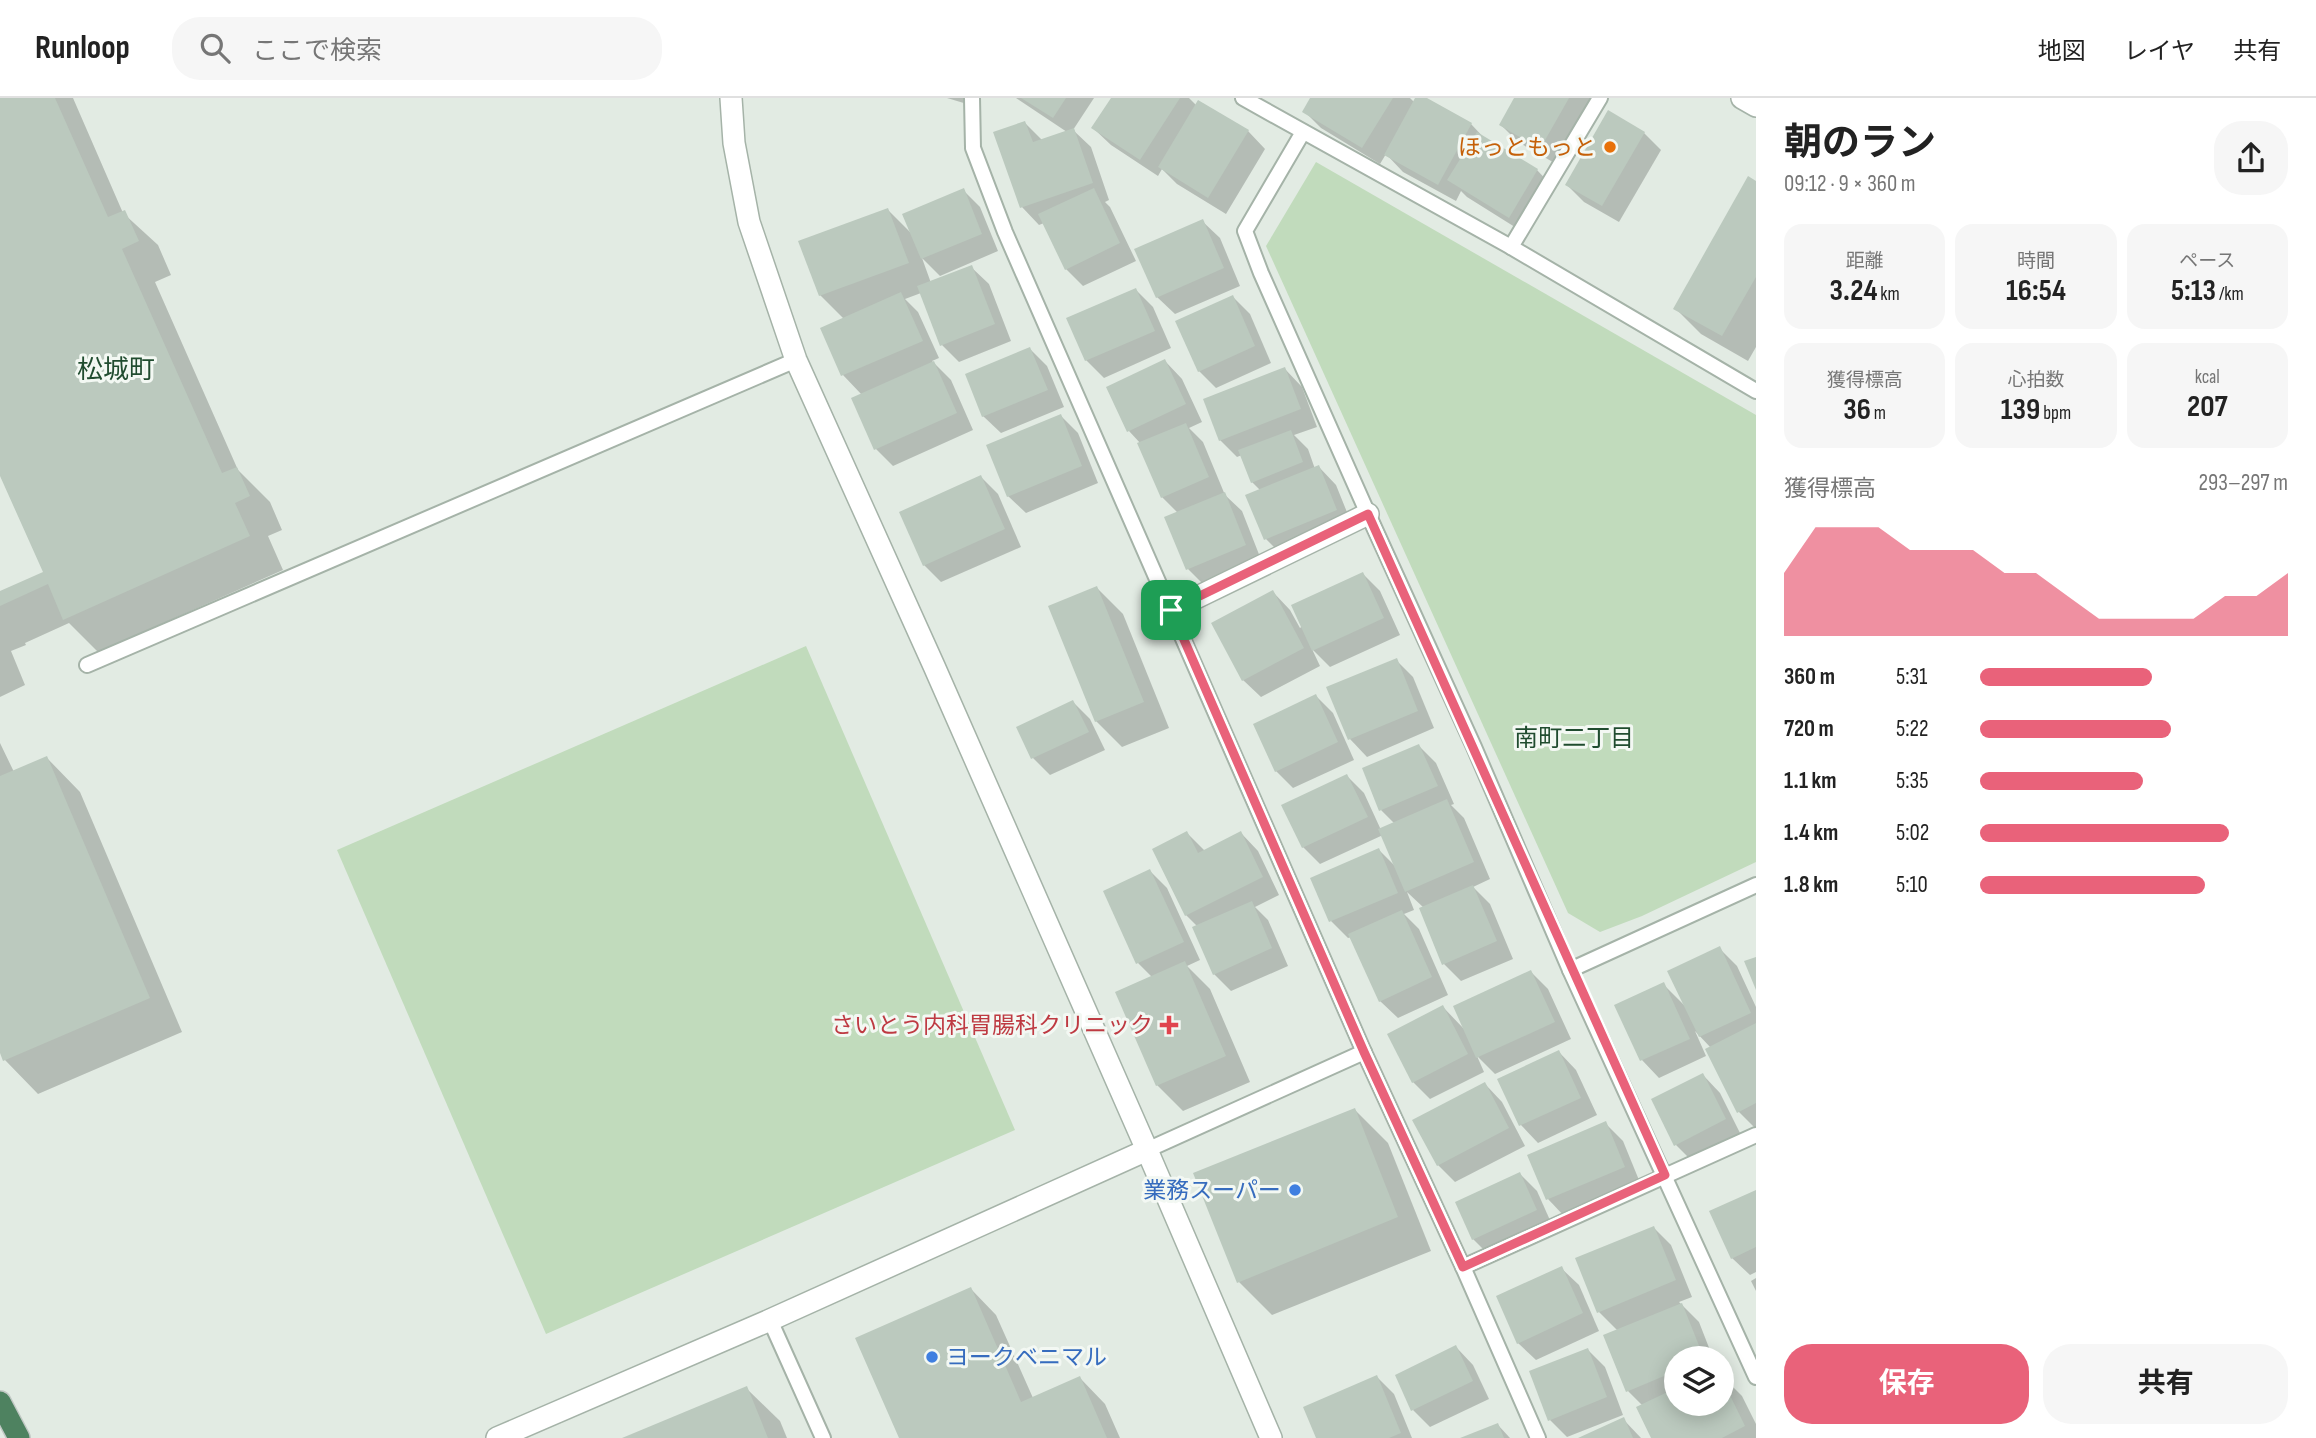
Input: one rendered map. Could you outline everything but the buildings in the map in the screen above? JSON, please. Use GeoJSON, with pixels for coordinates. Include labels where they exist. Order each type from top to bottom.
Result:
{"type":"FeatureCollection","features":[{"type":"Feature","properties":{"kind":"highway"},"geometry":{"type":"LineString","coordinates":[[0,1402],[19,1438]]}},
{"type":"Feature","properties":{"kind":"street"},"geometry":{"type":"LineString","coordinates":[[731,98],[734,143],[749,222],[796,360],[1147,1150],[1270,1438]]}},
{"type":"Feature","properties":{"kind":"street"},"geometry":{"type":"LineString","coordinates":[[1742,98],[1756,106]]}},
{"type":"Feature","properties":{"kind":"street"},"geometry":{"type":"LineString","coordinates":[[1171,610],[1368,514]]}},
{"type":"Feature","properties":{"kind":"street"},"geometry":{"type":"LineString","coordinates":[[497,1438],[770,1320],[1147,1150]]}},
{"type":"Feature","properties":{"kind":"lane"},"geometry":{"type":"LineString","coordinates":[[972,98],[973,148],[1004,232],[1364,1052],[1538,1438]]}},
{"type":"Feature","properties":{"kind":"lane"},"geometry":{"type":"LineString","coordinates":[[1243,98],[1511,247],[1756,391]]}},
{"type":"Feature","properties":{"kind":"lane"},"geometry":{"type":"LineString","coordinates":[[1511,247],[1600,98]]}},
{"type":"Feature","properties":{"kind":"lane"},"geometry":{"type":"LineString","coordinates":[[1303,132],[1245,231],[1570,970],[1754,1367]]}},
{"type":"Feature","properties":{"kind":"lane"},"geometry":{"type":"LineString","coordinates":[[87,665],[796,360]]}},
{"type":"Feature","properties":{"kind":"lane"},"geometry":{"type":"LineString","coordinates":[[1570,970],[1756,884]]}},
{"type":"Feature","properties":{"kind":"lane"},"geometry":{"type":"LineString","coordinates":[[1147,1150],[1364,1052]]}},
{"type":"Feature","properties":{"kind":"lane"},"geometry":{"type":"LineString","coordinates":[[1463,1267],[1756,1135]]}},
{"type":"Feature","properties":{"kind":"lane"},"geometry":{"type":"LineString","coordinates":[[770,1320],[822,1438]]}},
{"type":"Feature","properties":{"kind":"green space"},"geometry":{"type":"Polygon","coordinates":[[[1316,162],[1756,415],[1756,862],[1642,916],[1600,932],[1568,913],[1266,246],[1316,162]]]}},
{"type":"Feature","properties":{"kind":"green space"},"geometry":{"type":"Polygon","coordinates":[[[806,646],[1015,1130],[546,1334],[337,850],[806,646]]]}},
{"type":"Feature","properties":{"kind":"place","name":"ほっともっと"},"geometry":{"type":"Point","coordinates":[1610,147]}},
{"type":"Feature","properties":{"kind":"place","name":"さいとう内科胃腸科クリニック"},"geometry":{"type":"Point","coordinates":[1169,1025]}},
{"type":"Feature","properties":{"kind":"place","name":"業務スーパー"},"geometry":{"type":"Point","coordinates":[1295,1190]}},
{"type":"Feature","properties":{"kind":"place","name":"ヨークベニマル"},"geometry":{"type":"Point","coordinates":[932,1357]}},
{"type":"Feature","properties":{"kind":"district","name":"松城町"},"geometry":{"type":"Point","coordinates":[116,369]}},
{"type":"Feature","properties":{"kind":"district","name":"南町二丁目"},"geometry":{"type":"Point","coordinates":[1574,738]}},
{"type":"Feature","properties":{"kind":"route"},"geometry":{"type":"LineString","coordinates":[[1368,514],[1474,747],[1570,970],[1665,1175],[1463,1267],[1364,1052],[1171,610],[1368,514]]}}]}
